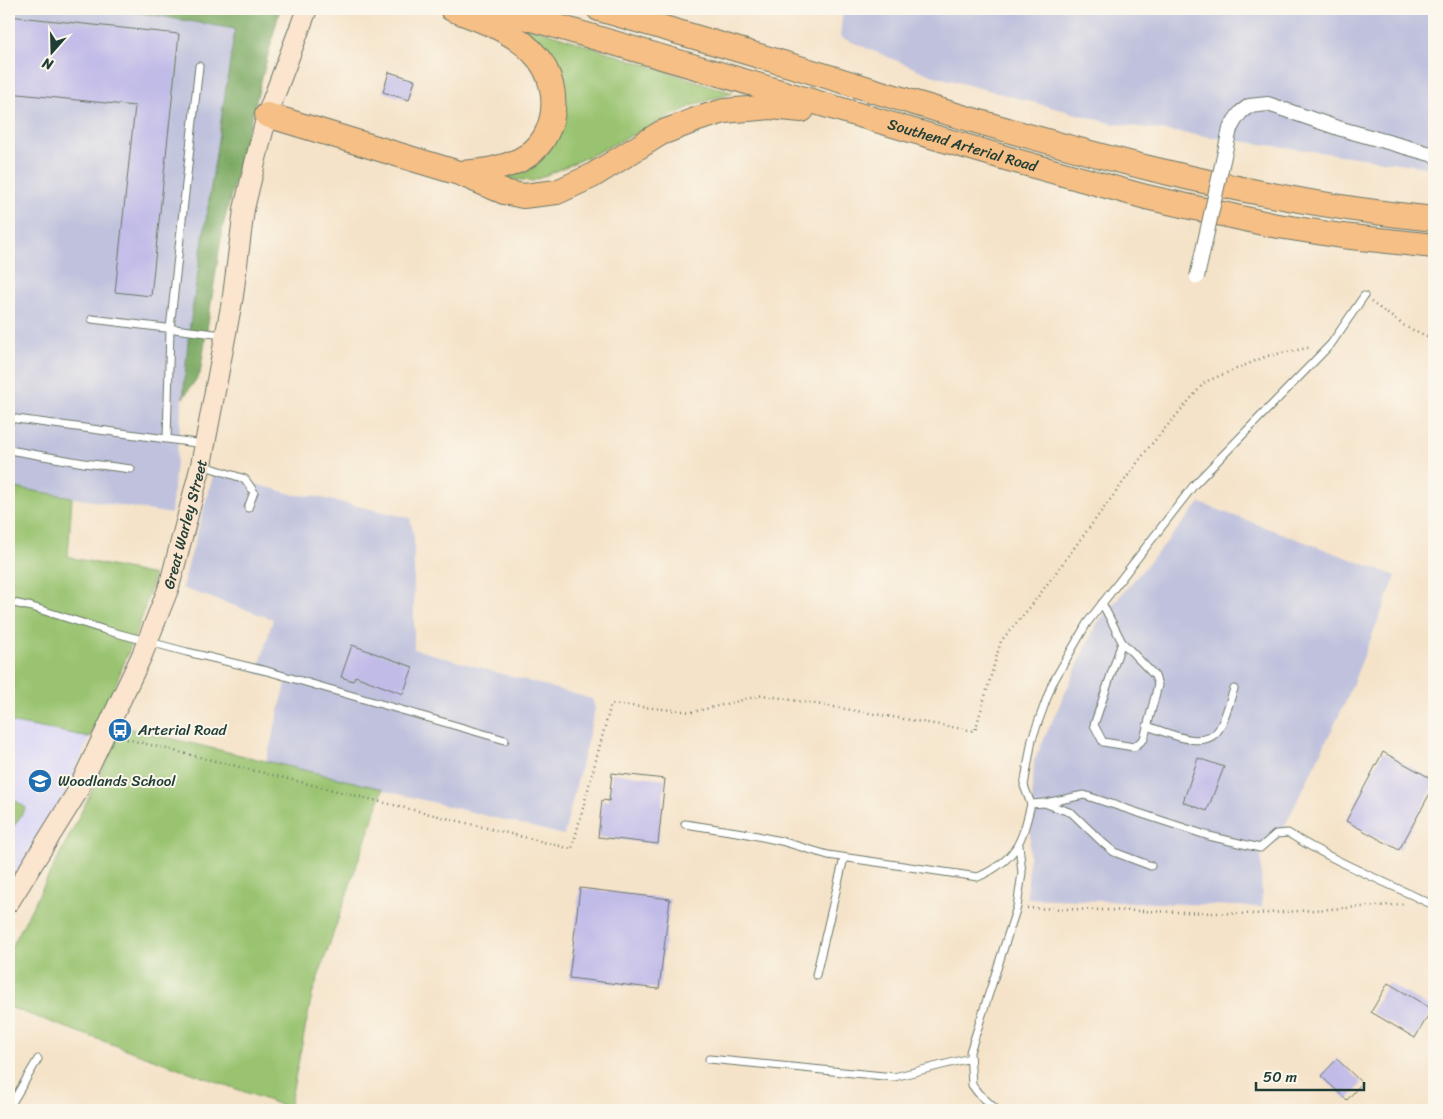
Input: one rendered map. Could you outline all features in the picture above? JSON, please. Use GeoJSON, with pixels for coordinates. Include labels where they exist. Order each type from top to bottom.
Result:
{"type":"FeatureCollection","features":[{"type":"Feature","properties":{"kind":"highway"},"geometry":{"type":"LineString","coordinates":[[452,9],[494,26],[518,39],[538,58],[547,74],[553,91],[554,110],[549,129],[539,146],[521,159],[488,171],[459,173]]}},
{"type":"Feature","properties":{"kind":"highway","name":"Southend Arterial Road"},"geometry":{"type":"LineString","coordinates":[[498,9],[1009,159],[1146,197],[1272,225],[1342,236],[1434,246]]}},
{"type":"Feature","properties":{"kind":"highway","name":"Southend Arterial Road"},"geometry":{"type":"LineString","coordinates":[[599,9],[1079,151],[1189,178],[1303,201],[1434,219]]}},
{"type":"Feature","properties":{"kind":"highway"},"geometry":{"type":"LineString","coordinates":[[267,115],[459,173],[504,192],[523,196],[557,192],[592,176],[661,133],[724,111],[771,107],[794,108],[907,129]]}},
{"type":"Feature","properties":{"kind":"highway"},"geometry":{"type":"LineString","coordinates":[[1303,201],[1434,208]]}},
{"type":"Feature","properties":{"kind":"highway"},"geometry":{"type":"LineString","coordinates":[[1342,236],[1434,258]]}},
{"type":"Feature","properties":{"kind":"main road","name":"Great Warley Street"},"geometry":{"type":"LineString","coordinates":[[9,902],[76,794],[148,641],[169,587],[201,465],[232,296],[244,209],[254,163],[267,115],[307,9]]}},
{"type":"Feature","properties":{"kind":"street"},"geometry":{"type":"LineString","coordinates":[[1197,276],[1230,129],[1241,112],[1249,106],[1268,104],[1338,128],[1434,155]]}},
{"type":"Feature","properties":{"kind":"lane"},"geometry":{"type":"LineString","coordinates":[[166,439],[170,329],[198,66]]}},
{"type":"Feature","properties":{"kind":"lane"},"geometry":{"type":"LineString","coordinates":[[685,824],[781,841],[844,858],[978,877],[992,871],[1007,859],[1019,845],[1025,831],[1032,804],[1024,786],[1032,739],[1052,684],[1087,623],[1194,485],[1330,344],[1364,296]]}},
{"type":"Feature","properties":{"kind":"lane"},"geometry":{"type":"LineString","coordinates":[[92,320],[225,336]]}},
{"type":"Feature","properties":{"kind":"lane"},"geometry":{"type":"LineString","coordinates":[[9,418],[204,444]]}},
{"type":"Feature","properties":{"kind":"lane"},"geometry":{"type":"LineString","coordinates":[[9,450],[131,469]]}},
{"type":"Feature","properties":{"kind":"lane"},"geometry":{"type":"LineString","coordinates":[[201,465],[245,479],[254,492],[248,508]]}},
{"type":"Feature","properties":{"kind":"lane"},"geometry":{"type":"LineString","coordinates":[[9,602],[32,607],[106,630],[267,671],[506,740]]}},
{"type":"Feature","properties":{"kind":"lane"},"geometry":{"type":"LineString","coordinates":[[1102,603],[1122,642],[1155,676],[1158,685],[1144,740],[1134,747],[1103,742],[1094,725],[1122,642]]}},
{"type":"Feature","properties":{"kind":"lane"},"geometry":{"type":"LineString","coordinates":[[1147,726],[1186,739],[1201,740],[1209,738],[1219,728],[1234,689]]}},
{"type":"Feature","properties":{"kind":"lane"},"geometry":{"type":"LineString","coordinates":[[1032,804],[1084,796],[1209,836],[1260,848],[1276,834],[1288,832],[1324,853],[1429,903]]}},
{"type":"Feature","properties":{"kind":"lane"},"geometry":{"type":"LineString","coordinates":[[1044,803],[1072,813],[1114,852],[1151,866]]}},
{"type":"Feature","properties":{"kind":"lane"},"geometry":{"type":"LineString","coordinates":[[998,1110],[978,1093],[972,1085],[970,1058],[972,1042],[1017,907],[1022,872],[1019,845]]}},
{"type":"Feature","properties":{"kind":"lane"},"geometry":{"type":"LineString","coordinates":[[816,975],[844,858]]}},
{"type":"Feature","properties":{"kind":"lane"},"geometry":{"type":"LineString","coordinates":[[709,1059],[894,1077],[970,1058]]}},
{"type":"Feature","properties":{"kind":"lane"},"geometry":{"type":"LineString","coordinates":[[9,1108],[38,1059]]}},
{"type":"Feature","properties":{"kind":"path"},"geometry":{"type":"LineString","coordinates":[[1364,296],[1406,327],[1434,339]]}},
{"type":"Feature","properties":{"kind":"path"},"geometry":{"type":"LineString","coordinates":[[105,734],[572,849],[611,704],[693,712],[763,695],[975,731],[1001,641],[1031,606],[1150,446],[1204,382],[1267,356],[1330,344]]}},
{"type":"Feature","properties":{"kind":"path"},"geometry":{"type":"LineString","coordinates":[[1017,907],[1254,914],[1429,903]]}},
{"type":"Feature","properties":{"kind":"shaded area"},"geometry":{"type":"Polygon","coordinates":[[[9,9],[118,9],[235,28],[189,331],[171,514],[9,487],[9,9]]]}},
{"type":"Feature","properties":{"kind":"shaded area"},"geometry":{"type":"Polygon","coordinates":[[[843,9],[1434,9],[1434,168],[1110,123],[931,75],[840,37],[843,9]]]}},
{"type":"Feature","properties":{"kind":"shaded area"},"geometry":{"type":"Polygon","coordinates":[[[214,472],[295,495],[313,496],[410,518],[414,537],[414,649],[592,699],[595,709],[564,835],[266,761],[287,680],[255,673],[261,661],[273,619],[182,588],[214,472]]]}},
{"type":"Feature","properties":{"kind":"shaded area"},"geometry":{"type":"Polygon","coordinates":[[[1200,503],[1396,576],[1345,703],[1277,842],[1261,849],[1262,907],[1027,898],[1034,761],[1097,623],[1200,503]]]}},
{"type":"Feature","properties":{"kind":"shaded area","name":"Woodlands School"},"geometry":{"type":"Polygon","coordinates":[[[9,722],[90,737],[52,825],[9,888],[9,722]]]}},
{"type":"Feature","properties":{"kind":"green space"},"geometry":{"type":"Polygon","coordinates":[[[118,9],[280,9],[223,226],[200,374],[183,398],[189,331],[235,29],[118,9]]]}},
{"type":"Feature","properties":{"kind":"green space"},"geometry":{"type":"Polygon","coordinates":[[[521,24],[733,93],[696,104],[594,154],[533,181],[499,178],[531,167],[549,151],[566,112],[557,63],[521,24]]]}},
{"type":"Feature","properties":{"kind":"green space"},"geometry":{"type":"Polygon","coordinates":[[[9,487],[72,497],[68,557],[154,575],[141,620],[114,688],[90,737],[9,722],[9,487]]]}},
{"type":"Feature","properties":{"kind":"green space"},"geometry":{"type":"Polygon","coordinates":[[[123,727],[383,789],[312,995],[289,1108],[9,1007],[9,952],[123,727]]]}},
{"type":"Feature","properties":{"kind":"green space"},"geometry":{"type":"Polygon","coordinates":[[[9,796],[26,808],[9,833],[9,796]]]}},
{"type":"Feature","properties":{"kind":"building"},"geometry":{"type":"Polygon","coordinates":[[[9,16],[179,34],[151,296],[115,292],[135,106],[9,93],[9,16]]]}},
{"type":"Feature","properties":{"kind":"building"},"geometry":{"type":"Polygon","coordinates":[[[389,72],[415,80],[409,100],[383,92],[389,72]]]}},
{"type":"Feature","properties":{"kind":"building"},"geometry":{"type":"Polygon","coordinates":[[[352,645],[413,667],[403,694],[355,676],[353,681],[341,677],[352,645]]]}},
{"type":"Feature","properties":{"kind":"building"},"geometry":{"type":"Polygon","coordinates":[[[1383,752],[1434,780],[1434,786],[1399,850],[1346,821],[1383,752]]]}},
{"type":"Feature","properties":{"kind":"building"},"geometry":{"type":"Polygon","coordinates":[[[1198,758],[1224,767],[1207,811],[1183,802],[1198,758]]]}},
{"type":"Feature","properties":{"kind":"building"},"geometry":{"type":"Polygon","coordinates":[[[612,773],[665,779],[658,844],[598,837],[602,800],[609,801],[612,773]]]}},
{"type":"Feature","properties":{"kind":"building"},"geometry":{"type":"Polygon","coordinates":[[[580,888],[670,899],[659,989],[569,978],[580,888]]]}},
{"type":"Feature","properties":{"kind":"building"},"geometry":{"type":"Polygon","coordinates":[[[1388,983],[1432,1009],[1415,1038],[1371,1012],[1388,983]]]}},
{"type":"Feature","properties":{"kind":"building"},"geometry":{"type":"Polygon","coordinates":[[[1337,1059],[1362,1083],[1347,1100],[1321,1076],[1337,1059]]]}},
{"type":"Feature","properties":{"kind":"place","name":"Arterial Road"},"geometry":{"type":"Point","coordinates":[120,730]}},
{"type":"Feature","properties":{"kind":"place","name":"Woodlands School"},"geometry":{"type":"Point","coordinates":[40,781]}}]}
